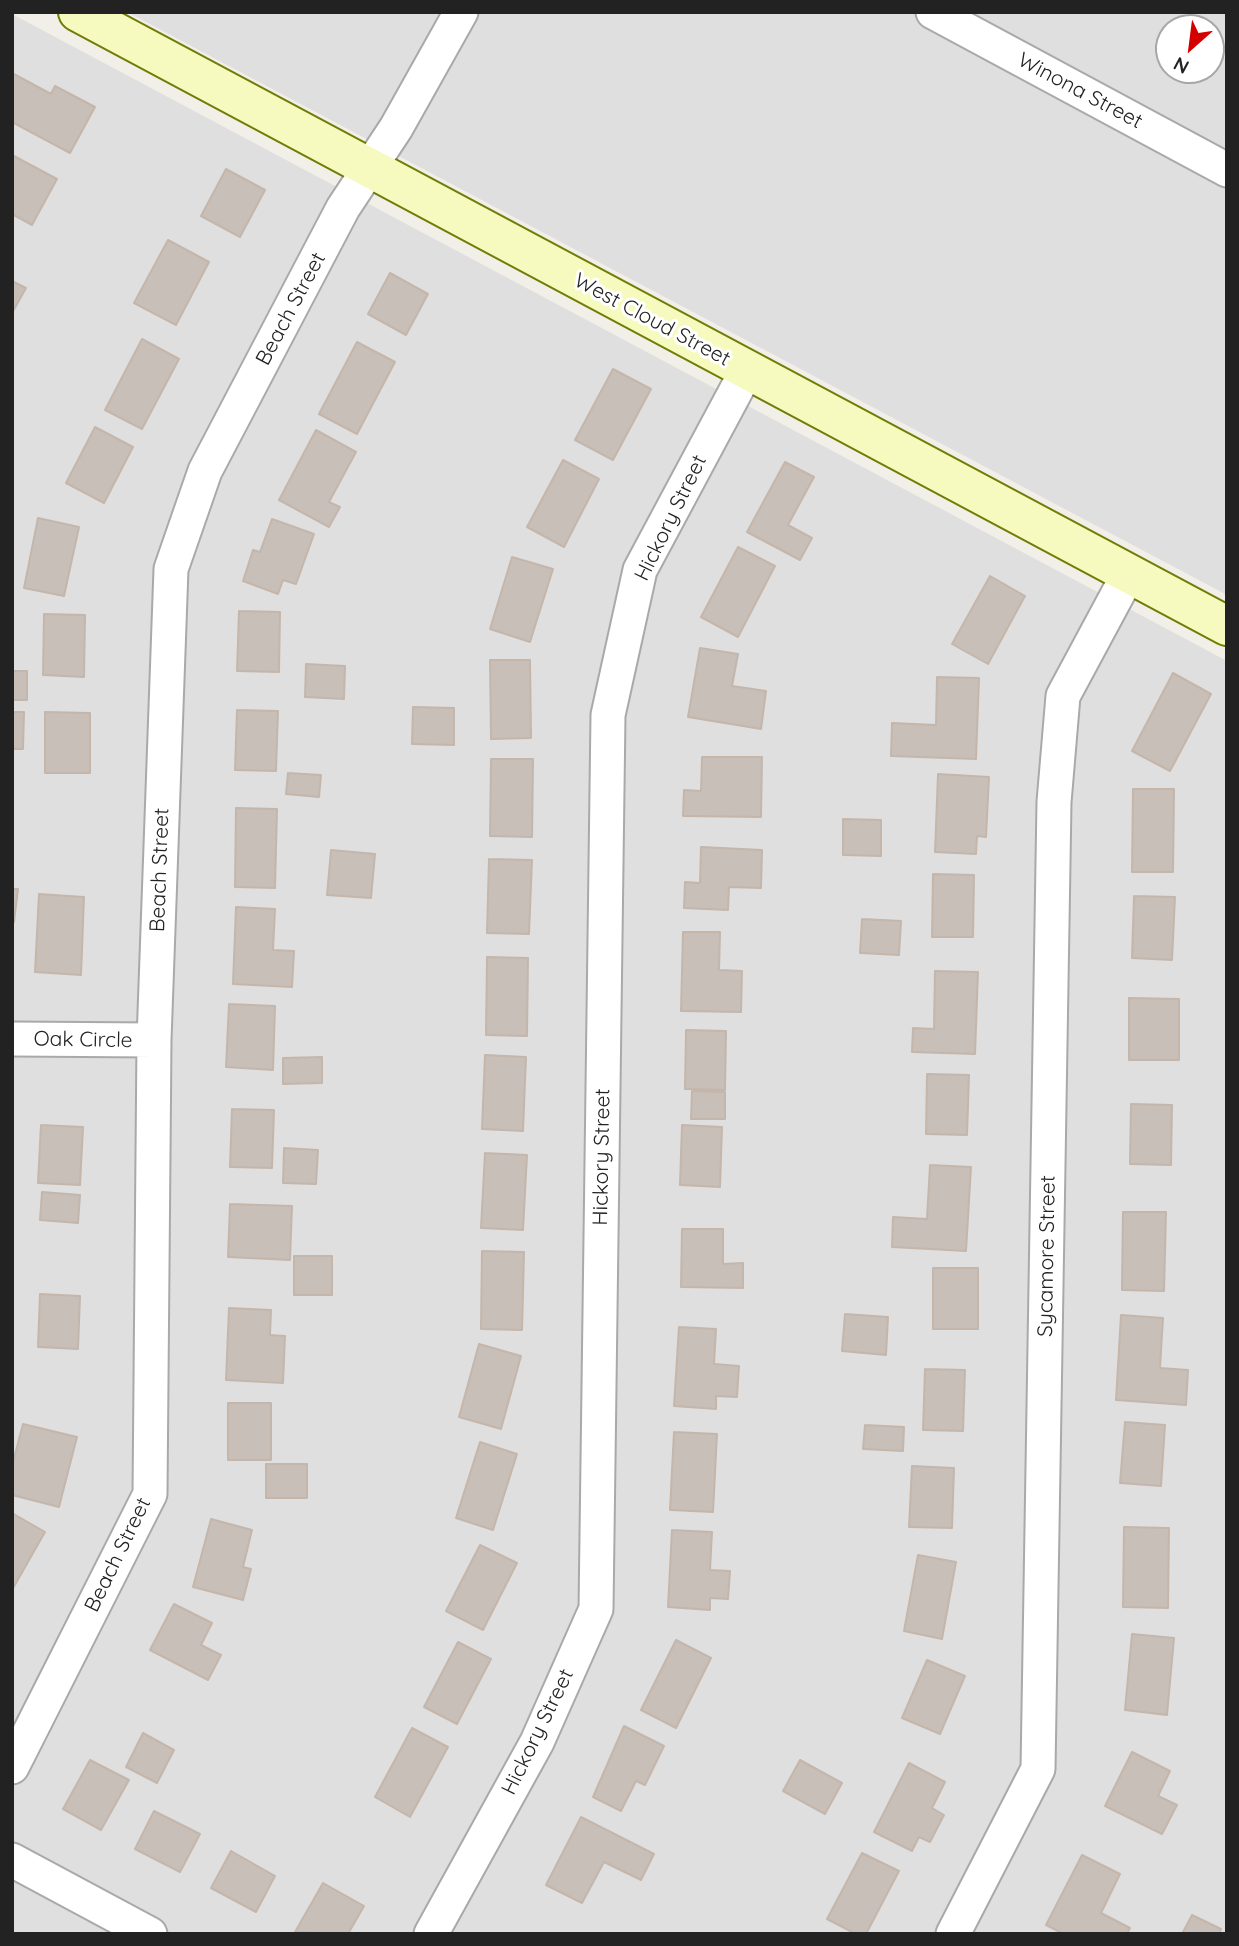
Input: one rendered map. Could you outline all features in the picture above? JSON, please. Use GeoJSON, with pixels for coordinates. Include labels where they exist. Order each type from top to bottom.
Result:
{"type":"FeatureCollection","features":[{"type":"Feature","properties":{"kind":"main road","name":"West Cloud Street"},"geometry":{"type":"LineString","coordinates":[[78,12],[1227,626]]}},
{"type":"Feature","properties":{"kind":"street","name":"Beach Street"},"geometry":{"type":"LineString","coordinates":[[12,1766],[150,1494],[154,1041],[171,569],[205,471],[344,208],[396,128],[461,12]]}},
{"type":"Feature","properties":{"kind":"street","name":"Winona Street"},"geometry":{"type":"LineString","coordinates":[[933,12],[1227,170]]}},
{"type":"Feature","properties":{"kind":"street","name":"Hickory Street"},"geometry":{"type":"LineString","coordinates":[[431,1934],[537,1742],[596,1609],[607,715],[640,570],[747,370]]}},
{"type":"Feature","properties":{"kind":"street","name":"Sycamore Street"},"geometry":{"type":"LineString","coordinates":[[953,1934],[1038,1769],[1054,803],[1063,696],[1128,575]]}},
{"type":"Feature","properties":{"kind":"street","name":"Oak Circle"},"geometry":{"type":"LineString","coordinates":[[12,1039],[154,1041]]}},
{"type":"Feature","properties":{"kind":"street"},"geometry":{"type":"LineString","coordinates":[[12,1860],[150,1934]]}},
{"type":"Feature","properties":{"kind":"shaded area"},"geometry":{"type":"Polygon","coordinates":[[[127,12],[1227,12],[1227,595],[127,12]]]}},
{"type":"Feature","properties":{"kind":"shaded area"},"geometry":{"type":"Polygon","coordinates":[[[12,14],[1227,661],[1227,1934],[12,1934],[12,14]]]}},
{"type":"Feature","properties":{"kind":"building"},"geometry":{"type":"Polygon","coordinates":[[[12,73],[51,94],[55,86],[95,107],[70,153],[12,122],[12,73]]]}},
{"type":"Feature","properties":{"kind":"building"},"geometry":{"type":"Polygon","coordinates":[[[12,155],[57,179],[32,225],[12,214],[12,155]]]}},
{"type":"Feature","properties":{"kind":"building"},"geometry":{"type":"Polygon","coordinates":[[[226,169],[265,190],[240,237],[201,216],[226,169]]]}},
{"type":"Feature","properties":{"kind":"building"},"geometry":{"type":"Polygon","coordinates":[[[168,240],[209,262],[176,325],[134,303],[168,240]]]}},
{"type":"Feature","properties":{"kind":"building"},"geometry":{"type":"Polygon","coordinates":[[[390,273],[428,294],[406,335],[368,314],[390,273]]]}},
{"type":"Feature","properties":{"kind":"building"},"geometry":{"type":"Polygon","coordinates":[[[12,281],[26,288],[12,313],[12,281]]]}},
{"type":"Feature","properties":{"kind":"building"},"geometry":{"type":"Polygon","coordinates":[[[142,339],[179,359],[142,429],[105,410],[142,339]]]}},
{"type":"Feature","properties":{"kind":"building"},"geometry":{"type":"Polygon","coordinates":[[[357,342],[395,362],[357,434],[319,414],[357,342]]]}},
{"type":"Feature","properties":{"kind":"building"},"geometry":{"type":"Polygon","coordinates":[[[613,369],[651,389],[613,460],[575,440],[613,369]]]}},
{"type":"Feature","properties":{"kind":"building"},"geometry":{"type":"Polygon","coordinates":[[[95,427],[133,447],[104,503],[66,483],[95,427]]]}},
{"type":"Feature","properties":{"kind":"building"},"geometry":{"type":"Polygon","coordinates":[[[316,430],[356,452],[329,502],[340,507],[329,527],[279,500],[316,430]]]}},
{"type":"Feature","properties":{"kind":"building"},"geometry":{"type":"Polygon","coordinates":[[[563,460],[599,479],[564,547],[527,527],[563,460]]]}},
{"type":"Feature","properties":{"kind":"building"},"geometry":{"type":"Polygon","coordinates":[[[785,462],[814,477],[788,525],[812,538],[800,560],[747,532],[785,462]]]}},
{"type":"Feature","properties":{"kind":"building"},"geometry":{"type":"Polygon","coordinates":[[[38,518],[79,527],[64,596],[24,588],[38,518]]]}},
{"type":"Feature","properties":{"kind":"building"},"geometry":{"type":"Polygon","coordinates":[[[272,519],[314,534],[296,584],[283,580],[278,594],[243,581],[253,550],[260,552],[272,519]]]}},
{"type":"Feature","properties":{"kind":"building"},"geometry":{"type":"Polygon","coordinates":[[[738,547],[775,566],[738,637],[701,617],[738,547]]]}},
{"type":"Feature","properties":{"kind":"building"},"geometry":{"type":"Polygon","coordinates":[[[512,557],[553,569],[530,642],[490,629],[512,557]]]}},
{"type":"Feature","properties":{"kind":"building"},"geometry":{"type":"Polygon","coordinates":[[[990,576],[1025,596],[988,664],[952,644],[990,576]]]}},
{"type":"Feature","properties":{"kind":"building"},"geometry":{"type":"Polygon","coordinates":[[[239,611],[280,612],[279,672],[237,671],[239,611]]]}},
{"type":"Feature","properties":{"kind":"building"},"geometry":{"type":"Polygon","coordinates":[[[44,614],[85,615],[84,677],[43,675],[44,614]]]}},
{"type":"Feature","properties":{"kind":"building"},"geometry":{"type":"Polygon","coordinates":[[[700,648],[738,654],[732,686],[766,691],[761,729],[688,717],[700,648]]]}},
{"type":"Feature","properties":{"kind":"building"},"geometry":{"type":"Polygon","coordinates":[[[490,660],[530,660],[531,738],[491,739],[490,660]]]}},
{"type":"Feature","properties":{"kind":"building"},"geometry":{"type":"Polygon","coordinates":[[[306,664],[345,666],[344,699],[305,697],[306,664]]]}},
{"type":"Feature","properties":{"kind":"building"},"geometry":{"type":"Polygon","coordinates":[[[12,671],[27,671],[27,700],[12,700],[12,671]]]}},
{"type":"Feature","properties":{"kind":"building"},"geometry":{"type":"Polygon","coordinates":[[[1173,673],[1211,694],[1170,771],[1132,751],[1173,673]]]}},
{"type":"Feature","properties":{"kind":"building"},"geometry":{"type":"Polygon","coordinates":[[[937,677],[979,678],[976,759],[891,756],[892,723],[936,725],[937,677]]]}},
{"type":"Feature","properties":{"kind":"building"},"geometry":{"type":"Polygon","coordinates":[[[413,707],[454,708],[454,745],[412,744],[413,707]]]}},
{"type":"Feature","properties":{"kind":"building"},"geometry":{"type":"Polygon","coordinates":[[[237,710],[278,711],[276,771],[235,770],[237,710]]]}},
{"type":"Feature","properties":{"kind":"building"},"geometry":{"type":"Polygon","coordinates":[[[12,712],[24,712],[23,749],[12,749],[12,712]]]}},
{"type":"Feature","properties":{"kind":"building"},"geometry":{"type":"Polygon","coordinates":[[[45,712],[90,713],[90,773],[45,773],[45,712]]]}},
{"type":"Feature","properties":{"kind":"building"},"geometry":{"type":"Polygon","coordinates":[[[702,757],[762,757],[761,817],[683,816],[684,790],[701,791],[702,757]]]}},
{"type":"Feature","properties":{"kind":"building"},"geometry":{"type":"Polygon","coordinates":[[[491,759],[533,759],[532,837],[490,836],[491,759]]]}},
{"type":"Feature","properties":{"kind":"building"},"geometry":{"type":"Polygon","coordinates":[[[288,773],[321,775],[319,797],[286,794],[288,773]]]}},
{"type":"Feature","properties":{"kind":"building"},"geometry":{"type":"Polygon","coordinates":[[[938,774],[989,777],[986,837],[977,836],[976,854],[935,852],[938,774]]]}},
{"type":"Feature","properties":{"kind":"building"},"geometry":{"type":"Polygon","coordinates":[[[1133,789],[1174,789],[1173,872],[1132,872],[1133,789]]]}},
{"type":"Feature","properties":{"kind":"building"},"geometry":{"type":"Polygon","coordinates":[[[236,808],[277,809],[275,888],[235,887],[236,808]]]}},
{"type":"Feature","properties":{"kind":"building"},"geometry":{"type":"Polygon","coordinates":[[[843,819],[881,820],[881,856],[843,855],[843,819]]]}},
{"type":"Feature","properties":{"kind":"building"},"geometry":{"type":"Polygon","coordinates":[[[701,847],[762,850],[761,888],[729,887],[728,910],[684,908],[685,882],[700,883],[701,847]]]}},
{"type":"Feature","properties":{"kind":"building"},"geometry":{"type":"Polygon","coordinates":[[[331,850],[375,854],[371,898],[327,895],[331,850]]]}},
{"type":"Feature","properties":{"kind":"building"},"geometry":{"type":"Polygon","coordinates":[[[489,859],[532,860],[529,934],[487,933],[489,859]]]}},
{"type":"Feature","properties":{"kind":"building"},"geometry":{"type":"Polygon","coordinates":[[[933,874],[974,875],[973,937],[932,937],[933,874]]]}},
{"type":"Feature","properties":{"kind":"building"},"geometry":{"type":"Polygon","coordinates":[[[12,889],[18,889],[14,922],[12,922],[12,889]]]}},
{"type":"Feature","properties":{"kind":"building"},"geometry":{"type":"Polygon","coordinates":[[[39,894],[84,897],[81,975],[35,972],[39,894]]]}},
{"type":"Feature","properties":{"kind":"building"},"geometry":{"type":"Polygon","coordinates":[[[1134,896],[1175,897],[1172,960],[1132,958],[1134,896]]]}},
{"type":"Feature","properties":{"kind":"building"},"geometry":{"type":"Polygon","coordinates":[[[236,907],[275,909],[273,950],[294,951],[292,987],[233,984],[236,907]]]}},
{"type":"Feature","properties":{"kind":"building"},"geometry":{"type":"Polygon","coordinates":[[[862,919],[901,921],[899,955],[860,953],[862,919]]]}},
{"type":"Feature","properties":{"kind":"building"},"geometry":{"type":"Polygon","coordinates":[[[683,932],[720,932],[719,970],[742,971],[741,1012],[681,1011],[683,932]]]}},
{"type":"Feature","properties":{"kind":"building"},"geometry":{"type":"Polygon","coordinates":[[[487,957],[528,958],[527,1036],[486,1035],[487,957]]]}},
{"type":"Feature","properties":{"kind":"building"},"geometry":{"type":"Polygon","coordinates":[[[935,971],[978,972],[975,1054],[912,1052],[913,1028],[934,1029],[935,971]]]}},
{"type":"Feature","properties":{"kind":"building"},"geometry":{"type":"Polygon","coordinates":[[[1129,998],[1179,999],[1179,1060],[1129,1060],[1129,998]]]}},
{"type":"Feature","properties":{"kind":"building"},"geometry":{"type":"Polygon","coordinates":[[[229,1004],[275,1006],[273,1070],[226,1067],[229,1004]]]}},
{"type":"Feature","properties":{"kind":"building"},"geometry":{"type":"Polygon","coordinates":[[[686,1030],[726,1031],[725,1090],[685,1089],[686,1030]]]}},
{"type":"Feature","properties":{"kind":"building"},"geometry":{"type":"Polygon","coordinates":[[[485,1055],[526,1057],[523,1131],[482,1129],[485,1055]]]}},
{"type":"Feature","properties":{"kind":"building"},"geometry":{"type":"Polygon","coordinates":[[[322,1057],[322,1083],[283,1084],[283,1058],[322,1057]]]}},
{"type":"Feature","properties":{"kind":"building"},"geometry":{"type":"Polygon","coordinates":[[[927,1074],[969,1075],[967,1135],[926,1134],[927,1074]]]}},
{"type":"Feature","properties":{"kind":"building"},"geometry":{"type":"Polygon","coordinates":[[[692,1091],[725,1092],[725,1119],[691,1119],[692,1091]]]}},
{"type":"Feature","properties":{"kind":"building"},"geometry":{"type":"Polygon","coordinates":[[[1131,1104],[1172,1105],[1171,1165],[1130,1164],[1131,1104]]]}},
{"type":"Feature","properties":{"kind":"building"},"geometry":{"type":"Polygon","coordinates":[[[232,1109],[274,1110],[272,1168],[230,1167],[232,1109]]]}},
{"type":"Feature","properties":{"kind":"building"},"geometry":{"type":"Polygon","coordinates":[[[41,1125],[83,1127],[80,1185],[38,1183],[41,1125]]]}},
{"type":"Feature","properties":{"kind":"building"},"geometry":{"type":"Polygon","coordinates":[[[682,1125],[722,1127],[720,1187],[680,1185],[682,1125]]]}},
{"type":"Feature","properties":{"kind":"building"},"geometry":{"type":"Polygon","coordinates":[[[284,1148],[318,1150],[316,1184],[283,1183],[284,1148]]]}},
{"type":"Feature","properties":{"kind":"building"},"geometry":{"type":"Polygon","coordinates":[[[485,1153],[527,1155],[523,1230],[481,1228],[485,1153]]]}},
{"type":"Feature","properties":{"kind":"building"},"geometry":{"type":"Polygon","coordinates":[[[930,1165],[971,1167],[966,1251],[892,1247],[893,1217],[927,1219],[930,1165]]]}},
{"type":"Feature","properties":{"kind":"building"},"geometry":{"type":"Polygon","coordinates":[[[42,1192],[80,1195],[78,1223],[40,1220],[42,1192]]]}},
{"type":"Feature","properties":{"kind":"building"},"geometry":{"type":"Polygon","coordinates":[[[230,1204],[292,1206],[290,1260],[228,1257],[230,1204]]]}},
{"type":"Feature","properties":{"kind":"building"},"geometry":{"type":"Polygon","coordinates":[[[1123,1212],[1166,1212],[1164,1291],[1122,1290],[1123,1212]]]}},
{"type":"Feature","properties":{"kind":"building"},"geometry":{"type":"Polygon","coordinates":[[[682,1229],[723,1229],[723,1264],[743,1263],[743,1288],[681,1287],[682,1229]]]}},
{"type":"Feature","properties":{"kind":"building"},"geometry":{"type":"Polygon","coordinates":[[[482,1251],[524,1252],[522,1330],[481,1329],[482,1251]]]}},
{"type":"Feature","properties":{"kind":"building"},"geometry":{"type":"Polygon","coordinates":[[[294,1256],[332,1256],[332,1295],[294,1295],[294,1256]]]}},
{"type":"Feature","properties":{"kind":"building"},"geometry":{"type":"Polygon","coordinates":[[[933,1268],[978,1268],[978,1329],[933,1329],[933,1268]]]}},
{"type":"Feature","properties":{"kind":"building"},"geometry":{"type":"Polygon","coordinates":[[[40,1294],[80,1296],[78,1349],[38,1347],[40,1294]]]}},
{"type":"Feature","properties":{"kind":"building"},"geometry":{"type":"Polygon","coordinates":[[[229,1308],[271,1310],[270,1335],[285,1336],[283,1383],[226,1380],[229,1308]]]}},
{"type":"Feature","properties":{"kind":"building"},"geometry":{"type":"Polygon","coordinates":[[[845,1314],[888,1317],[886,1355],[842,1351],[845,1314]]]}},
{"type":"Feature","properties":{"kind":"building"},"geometry":{"type":"Polygon","coordinates":[[[1121,1315],[1163,1318],[1160,1368],[1188,1370],[1186,1405],[1116,1400],[1121,1315]]]}},
{"type":"Feature","properties":{"kind":"building"},"geometry":{"type":"Polygon","coordinates":[[[679,1327],[716,1329],[714,1364],[739,1366],[737,1397],[716,1396],[716,1409],[674,1406],[679,1327]]]}},
{"type":"Feature","properties":{"kind":"building"},"geometry":{"type":"Polygon","coordinates":[[[479,1344],[521,1356],[501,1429],[459,1417],[479,1344]]]}},
{"type":"Feature","properties":{"kind":"building"},"geometry":{"type":"Polygon","coordinates":[[[925,1369],[965,1370],[963,1431],[923,1430],[925,1369]]]}},
{"type":"Feature","properties":{"kind":"building"},"geometry":{"type":"Polygon","coordinates":[[[228,1403],[271,1403],[271,1460],[228,1460],[228,1403]]]}},
{"type":"Feature","properties":{"kind":"building"},"geometry":{"type":"Polygon","coordinates":[[[1125,1422],[1165,1425],[1161,1486],[1120,1483],[1125,1422]]]}},
{"type":"Feature","properties":{"kind":"building"},"geometry":{"type":"Polygon","coordinates":[[[23,1424],[77,1437],[59,1507],[12,1495],[12,1466],[23,1424]]]}},
{"type":"Feature","properties":{"kind":"building"},"geometry":{"type":"Polygon","coordinates":[[[865,1425],[904,1427],[903,1451],[863,1449],[865,1425]]]}},
{"type":"Feature","properties":{"kind":"building"},"geometry":{"type":"Polygon","coordinates":[[[674,1432],[717,1434],[713,1512],[670,1510],[674,1432]]]}},
{"type":"Feature","properties":{"kind":"building"},"geometry":{"type":"Polygon","coordinates":[[[480,1442],[517,1454],[493,1530],[456,1518],[480,1442]]]}},
{"type":"Feature","properties":{"kind":"building"},"geometry":{"type":"Polygon","coordinates":[[[266,1464],[307,1464],[307,1498],[266,1498],[266,1464]]]}},
{"type":"Feature","properties":{"kind":"building"},"geometry":{"type":"Polygon","coordinates":[[[912,1466],[954,1468],[952,1528],[909,1527],[912,1466]]]}},
{"type":"Feature","properties":{"kind":"building"},"geometry":{"type":"Polygon","coordinates":[[[12,1513],[45,1532],[12,1590],[12,1513]]]}},
{"type":"Feature","properties":{"kind":"building"},"geometry":{"type":"Polygon","coordinates":[[[211,1519],[252,1530],[243,1567],[251,1569],[243,1600],[193,1587],[211,1519]]]}},
{"type":"Feature","properties":{"kind":"building"},"geometry":{"type":"Polygon","coordinates":[[[1124,1527],[1169,1528],[1168,1608],[1123,1607],[1124,1527]]]}},
{"type":"Feature","properties":{"kind":"building"},"geometry":{"type":"Polygon","coordinates":[[[672,1530],[712,1532],[710,1570],[730,1571],[728,1599],[710,1598],[710,1610],[668,1607],[672,1530]]]}},
{"type":"Feature","properties":{"kind":"building"},"geometry":{"type":"Polygon","coordinates":[[[480,1545],[517,1563],[483,1630],[446,1611],[480,1545]]]}},
{"type":"Feature","properties":{"kind":"building"},"geometry":{"type":"Polygon","coordinates":[[[918,1555],[956,1562],[942,1639],[904,1631],[918,1555]]]}},
{"type":"Feature","properties":{"kind":"building"},"geometry":{"type":"Polygon","coordinates":[[[174,1604],[212,1623],[201,1645],[221,1655],[208,1680],[150,1650],[174,1604]]]}},
{"type":"Feature","properties":{"kind":"building"},"geometry":{"type":"Polygon","coordinates":[[[1132,1634],[1174,1638],[1167,1715],[1125,1710],[1132,1634]]]}},
{"type":"Feature","properties":{"kind":"building"},"geometry":{"type":"Polygon","coordinates":[[[676,1640],[711,1658],[676,1728],[641,1710],[676,1640]]]}},
{"type":"Feature","properties":{"kind":"building"},"geometry":{"type":"Polygon","coordinates":[[[458,1642],[491,1659],[457,1724],[424,1707],[458,1642]]]}},
{"type":"Feature","properties":{"kind":"building"},"geometry":{"type":"Polygon","coordinates":[[[927,1660],[965,1676],[940,1734],[902,1718],[927,1660]]]}},
{"type":"Feature","properties":{"kind":"building"},"geometry":{"type":"Polygon","coordinates":[[[624,1726],[664,1746],[645,1785],[636,1781],[621,1811],[593,1797],[624,1726]]]}},
{"type":"Feature","properties":{"kind":"building"},"geometry":{"type":"Polygon","coordinates":[[[412,1728],[448,1747],[410,1817],[375,1797],[412,1728]]]}},
{"type":"Feature","properties":{"kind":"building"},"geometry":{"type":"Polygon","coordinates":[[[143,1733],[174,1750],[157,1783],[126,1767],[143,1733]]]}},
{"type":"Feature","properties":{"kind":"building"},"geometry":{"type":"Polygon","coordinates":[[[1132,1752],[1170,1771],[1158,1796],[1177,1805],[1162,1834],[1105,1806],[1132,1752]]]}},
{"type":"Feature","properties":{"kind":"building"},"geometry":{"type":"Polygon","coordinates":[[[90,1760],[129,1780],[101,1830],[63,1809],[90,1760]]]}},
{"type":"Feature","properties":{"kind":"building"},"geometry":{"type":"Polygon","coordinates":[[[800,1760],[842,1783],[825,1814],[783,1791],[800,1760]]]}},
{"type":"Feature","properties":{"kind":"building"},"geometry":{"type":"Polygon","coordinates":[[[909,1763],[945,1782],[932,1808],[944,1815],[930,1842],[919,1837],[912,1851],[874,1832],[909,1763]]]}},
{"type":"Feature","properties":{"kind":"building"},"geometry":{"type":"Polygon","coordinates":[[[154,1811],[200,1834],[180,1872],[135,1849],[154,1811]]]}},
{"type":"Feature","properties":{"kind":"building"},"geometry":{"type":"Polygon","coordinates":[[[581,1817],[654,1854],[641,1880],[604,1862],[582,1903],[546,1885],[581,1817]]]}},
{"type":"Feature","properties":{"kind":"building"},"geometry":{"type":"Polygon","coordinates":[[[231,1851],[275,1876],[256,1912],[211,1888],[231,1851]]]}},
{"type":"Feature","properties":{"kind":"building"},"geometry":{"type":"Polygon","coordinates":[[[862,1853],[899,1871],[866,1934],[856,1934],[827,1919],[862,1853]]]}},
{"type":"Feature","properties":{"kind":"building"},"geometry":{"type":"Polygon","coordinates":[[[1082,1855],[1120,1874],[1101,1913],[1130,1928],[1127,1934],[1064,1934],[1046,1925],[1082,1855]]]}},
{"type":"Feature","properties":{"kind":"building"},"geometry":{"type":"Polygon","coordinates":[[[323,1883],[364,1906],[348,1934],[295,1932],[323,1883]]]}},
{"type":"Feature","properties":{"kind":"building"},"geometry":{"type":"Polygon","coordinates":[[[1192,1915],[1221,1929],[1219,1934],[1182,1934],[1192,1915]]]}}]}
